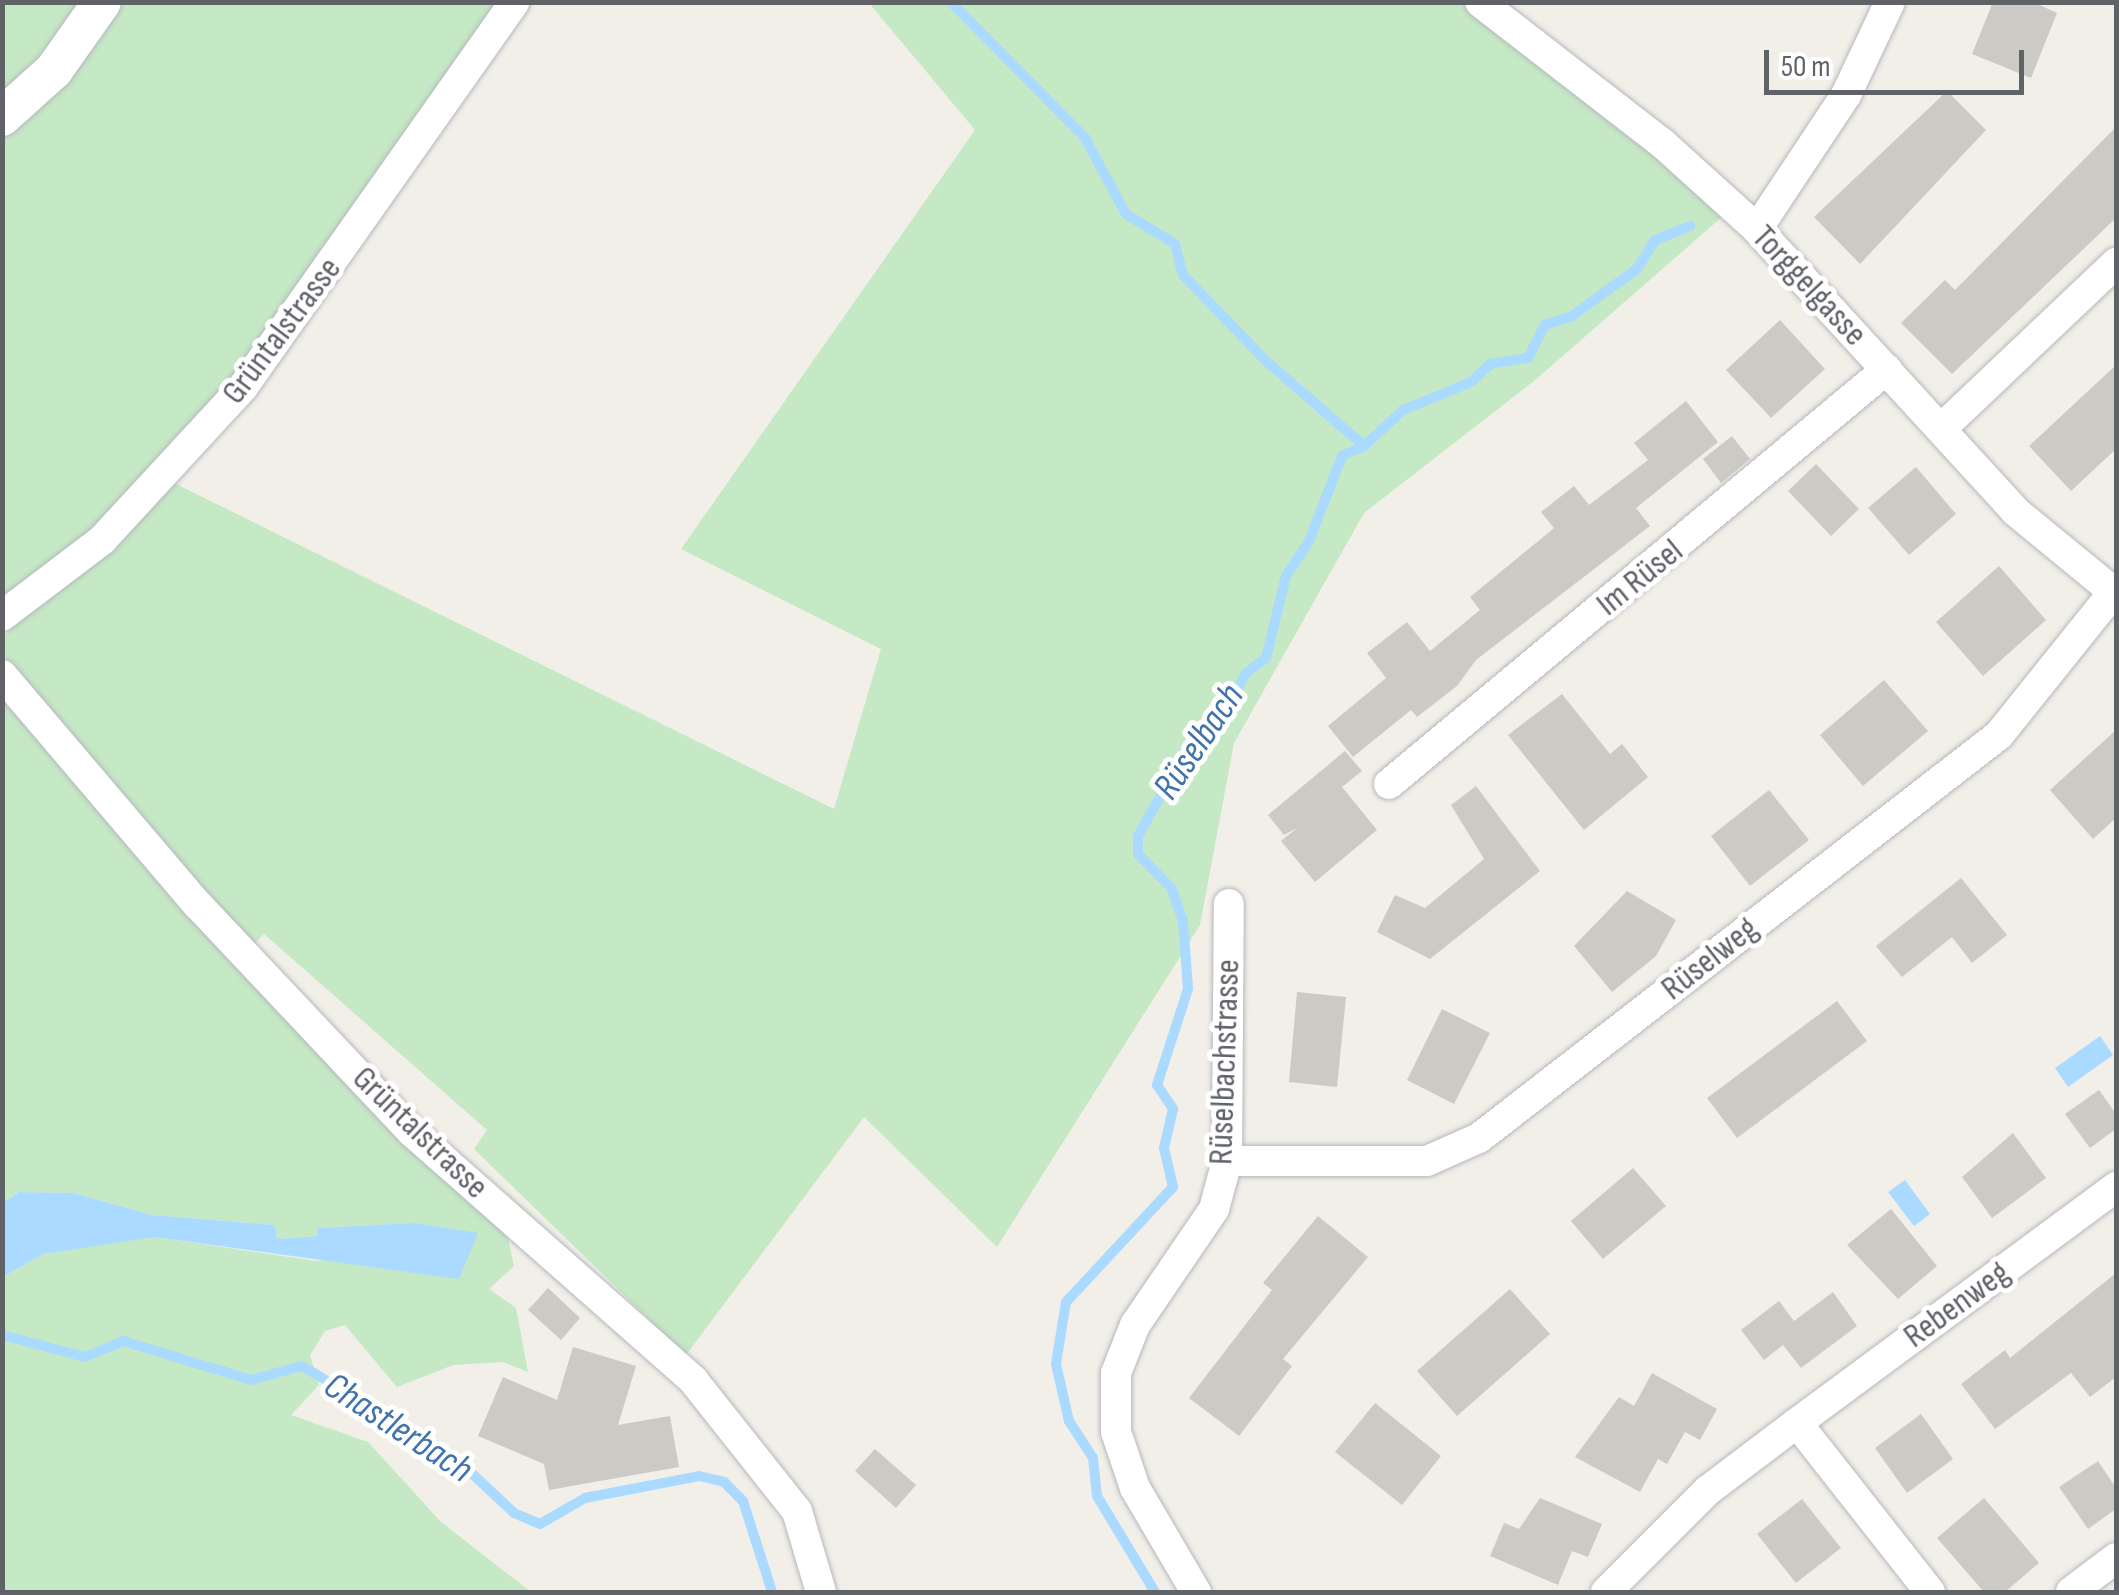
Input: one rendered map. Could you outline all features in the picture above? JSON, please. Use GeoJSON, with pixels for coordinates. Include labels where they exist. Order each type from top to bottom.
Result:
{"type":"FeatureCollection","features":[{"type":"Feature","properties":{"kind":"street"},"geometry":{"type":"LineString","coordinates":[[2,116],[54,70],[102,2]]}},
{"type":"Feature","properties":{"kind":"street","name":"Grüntalstrasse"},"geometry":{"type":"LineString","coordinates":[[2,616],[102,540],[243,387],[515,2]]}},
{"type":"Feature","properties":{"kind":"street","name":"Torggelgasse"},"geometry":{"type":"LineString","coordinates":[[1480,2],[1662,144],[1757,229],[2016,511],[2114,591]]}},
{"type":"Feature","properties":{"kind":"street"},"geometry":{"type":"LineString","coordinates":[[1757,229],[1846,95],[1890,2]]}},
{"type":"Feature","properties":{"kind":"street"},"geometry":{"type":"LineString","coordinates":[[1942,428],[2116,263]]}},
{"type":"Feature","properties":{"kind":"street","name":"Im Rüsel"},"geometry":{"type":"LineString","coordinates":[[1390,784],[1887,369]]}},
{"type":"Feature","properties":{"kind":"street","name":"Rüselweg"},"geometry":{"type":"LineString","coordinates":[[1227,1161],[1427,1162],[1479,1138],[1998,735],[2114,591]]}},
{"type":"Feature","properties":{"kind":"street","name":"Grüntalstrasse"},"geometry":{"type":"LineString","coordinates":[[2,674],[198,905],[412,1132],[693,1380],[797,1511],[821,1592]]}},
{"type":"Feature","properties":{"kind":"street","name":"Rüselbachstrasse"},"geometry":{"type":"LineString","coordinates":[[1196,1592],[1135,1488],[1116,1432],[1116,1373],[1136,1325],[1214,1209],[1227,1161],[1229,904]]}},
{"type":"Feature","properties":{"kind":"street","name":"Rebenweg"},"geometry":{"type":"LineString","coordinates":[[1606,1592],[1707,1491],[2116,1188]]}},
{"type":"Feature","properties":{"kind":"street"},"geometry":{"type":"LineString","coordinates":[[1798,1423],[1930,1592]]}},
{"type":"Feature","properties":{"kind":"street"},"geometry":{"type":"LineString","coordinates":[[2071,1592],[2116,1558]]}},
{"type":"Feature","properties":{"kind":"green space"},"geometry":{"type":"Polygon","coordinates":[[[2,3],[507,3],[260,355],[96,535],[2,601],[2,3]]]}},
{"type":"Feature","properties":{"kind":"green space"},"geometry":{"type":"Polygon","coordinates":[[[869,3],[1462,3],[1639,138],[1723,216],[1534,381],[1364,513],[1234,743],[1200,925],[997,1247],[864,1117],[686,1355],[474,1149],[487,1130],[264,934],[251,946],[7,662],[3,641],[14,620],[172,482],[834,809],[881,649],[681,549],[975,130],[869,3]]]}},
{"type":"Feature","properties":{"kind":"green space"},"geometry":{"type":"Polygon","coordinates":[[[2,689],[508,1238],[514,1266],[489,1289],[516,1308],[528,1372],[503,1362],[453,1365],[397,1387],[345,1325],[325,1331],[310,1355],[319,1385],[291,1415],[368,1442],[441,1522],[531,1592],[3,1592],[3,1277],[43,1254],[99,1240],[154,1237],[317,1261],[478,1234],[414,1223],[318,1228],[319,1236],[277,1239],[275,1225],[152,1215],[73,1193],[19,1192],[3,1203],[2,689]]]}},
{"type":"Feature","properties":{"kind":"water"},"geometry":{"type":"Polygon","coordinates":[[[2100,1036],[2113,1055],[2068,1087],[2055,1068],[2100,1036]]]}},
{"type":"Feature","properties":{"kind":"water"},"geometry":{"type":"Polygon","coordinates":[[[1905,1180],[1930,1214],[1914,1226],[1888,1192],[1905,1180]]]}},
{"type":"Feature","properties":{"kind":"water"},"geometry":{"type":"Polygon","coordinates":[[[19,1192],[73,1193],[152,1215],[275,1225],[277,1239],[318,1236],[317,1228],[414,1223],[478,1233],[459,1279],[154,1237],[43,1254],[3,1277],[3,1203],[19,1192]]]}},
{"type":"Feature","properties":{"kind":"building"},"geometry":{"type":"Polygon","coordinates":[[[1993,2],[2033,2],[2057,13],[2031,78],[1972,54],[1993,2]]]}},
{"type":"Feature","properties":{"kind":"building"},"geometry":{"type":"Polygon","coordinates":[[[1947,91],[1986,130],[1860,264],[1814,217],[1947,91]]]}},
{"type":"Feature","properties":{"kind":"building"},"geometry":{"type":"Polygon","coordinates":[[[2116,127],[2116,218],[1952,374],[1901,323],[1945,280],[1955,290],[2116,127]]]}},
{"type":"Feature","properties":{"kind":"building"},"geometry":{"type":"Polygon","coordinates":[[[1780,320],[1825,369],[1771,418],[1726,370],[1780,320]]]}},
{"type":"Feature","properties":{"kind":"building"},"geometry":{"type":"Polygon","coordinates":[[[2116,365],[2116,449],[2071,491],[2029,446],[2116,365]]]}},
{"type":"Feature","properties":{"kind":"building"},"geometry":{"type":"Polygon","coordinates":[[[1686,401],[1718,442],[1636,508],[1650,526],[1476,660],[1457,686],[1417,717],[1411,710],[1353,757],[1328,726],[1386,678],[1367,653],[1407,622],[1430,651],[1480,610],[1470,597],[1554,528],[1541,512],[1574,486],[1589,505],[1648,460],[1634,443],[1686,401]]]}},
{"type":"Feature","properties":{"kind":"building"},"geometry":{"type":"Polygon","coordinates":[[[1732,436],[1750,459],[1721,483],[1703,459],[1732,436]]]}},
{"type":"Feature","properties":{"kind":"building"},"geometry":{"type":"Polygon","coordinates":[[[1816,464],[1859,509],[1831,536],[1788,491],[1816,464]]]}},
{"type":"Feature","properties":{"kind":"building"},"geometry":{"type":"Polygon","coordinates":[[[1916,467],[1956,514],[1909,555],[1868,508],[1916,467]]]}},
{"type":"Feature","properties":{"kind":"building"},"geometry":{"type":"Polygon","coordinates":[[[1999,566],[2046,620],[1983,676],[1936,622],[1999,566]]]}},
{"type":"Feature","properties":{"kind":"building"},"geometry":{"type":"Polygon","coordinates":[[[1884,680],[1928,731],[1863,786],[1820,735],[1884,680]]]}},
{"type":"Feature","properties":{"kind":"building"},"geometry":{"type":"Polygon","coordinates":[[[1562,694],[1610,754],[1622,744],[1648,777],[1584,830],[1508,735],[1562,694]]]}},
{"type":"Feature","properties":{"kind":"building"},"geometry":{"type":"Polygon","coordinates":[[[2116,730],[2116,818],[2093,839],[2050,790],[2116,730]]]}},
{"type":"Feature","properties":{"kind":"building"},"geometry":{"type":"Polygon","coordinates":[[[1345,751],[1362,771],[1342,787],[1377,830],[1315,882],[1281,841],[1297,828],[1284,835],[1268,815],[1345,751]]]}},
{"type":"Feature","properties":{"kind":"building"},"geometry":{"type":"Polygon","coordinates":[[[1476,786],[1540,871],[1430,959],[1377,932],[1395,895],[1425,908],[1484,859],[1451,805],[1476,786]]]}},
{"type":"Feature","properties":{"kind":"building"},"geometry":{"type":"Polygon","coordinates":[[[1769,790],[1809,840],[1750,886],[1711,836],[1769,790]]]}},
{"type":"Feature","properties":{"kind":"building"},"geometry":{"type":"Polygon","coordinates":[[[1961,878],[2007,935],[1972,963],[1952,937],[1902,977],[1876,946],[1961,878]]]}},
{"type":"Feature","properties":{"kind":"building"},"geometry":{"type":"Polygon","coordinates":[[[1627,891],[1676,920],[1656,956],[1612,992],[1574,946],[1627,891]]]}},
{"type":"Feature","properties":{"kind":"building"},"geometry":{"type":"Polygon","coordinates":[[[1297,992],[1346,997],[1337,1087],[1289,1082],[1297,992]]]}},
{"type":"Feature","properties":{"kind":"building"},"geometry":{"type":"Polygon","coordinates":[[[1837,1001],[1867,1041],[1737,1138],[1707,1098],[1837,1001]]]}},
{"type":"Feature","properties":{"kind":"building"},"geometry":{"type":"Polygon","coordinates":[[[1442,1009],[1490,1033],[1454,1104],[1407,1080],[1442,1009]]]}},
{"type":"Feature","properties":{"kind":"building"},"geometry":{"type":"Polygon","coordinates":[[[2099,1090],[2116,1114],[2116,1129],[2090,1148],[2065,1114],[2099,1090]]]}},
{"type":"Feature","properties":{"kind":"building"},"geometry":{"type":"Polygon","coordinates":[[[2013,1133],[2046,1178],[1992,1218],[1962,1177],[2013,1133]]]}},
{"type":"Feature","properties":{"kind":"building"},"geometry":{"type":"Polygon","coordinates":[[[1633,1168],[1666,1206],[1603,1259],[1571,1221],[1633,1168]]]}},
{"type":"Feature","properties":{"kind":"building"},"geometry":{"type":"Polygon","coordinates":[[[1891,1209],[1937,1266],[1898,1299],[1847,1245],[1891,1209]]]}},
{"type":"Feature","properties":{"kind":"building"},"geometry":{"type":"Polygon","coordinates":[[[1318,1216],[1368,1257],[1283,1359],[1292,1366],[1239,1436],[1189,1398],[1272,1290],[1263,1283],[1318,1216]]]}},
{"type":"Feature","properties":{"kind":"building"},"geometry":{"type":"Polygon","coordinates":[[[2116,1273],[2116,1377],[2090,1397],[2071,1373],[1995,1429],[1961,1384],[2005,1350],[2010,1358],[2116,1273]]]}},
{"type":"Feature","properties":{"kind":"building"},"geometry":{"type":"Polygon","coordinates":[[[548,1288],[580,1318],[561,1340],[528,1310],[548,1288]]]}},
{"type":"Feature","properties":{"kind":"building"},"geometry":{"type":"Polygon","coordinates":[[[1510,1289],[1550,1334],[1457,1416],[1417,1371],[1510,1289]]]}},
{"type":"Feature","properties":{"kind":"building"},"geometry":{"type":"Polygon","coordinates":[[[1833,1292],[1857,1326],[1801,1368],[1783,1345],[1764,1360],[1741,1330],[1779,1301],[1794,1321],[1833,1292]]]}},
{"type":"Feature","properties":{"kind":"building"},"geometry":{"type":"Polygon","coordinates":[[[573,1347],[636,1366],[618,1425],[670,1416],[679,1467],[549,1490],[544,1464],[478,1436],[503,1377],[557,1400],[573,1347]]]}},
{"type":"Feature","properties":{"kind":"building"},"geometry":{"type":"Polygon","coordinates":[[[1652,1373],[1717,1409],[1700,1440],[1685,1432],[1667,1464],[1658,1459],[1640,1492],[1575,1457],[1619,1397],[1634,1406],[1652,1373]]]}},
{"type":"Feature","properties":{"kind":"building"},"geometry":{"type":"Polygon","coordinates":[[[1375,1403],[1441,1456],[1402,1505],[1335,1452],[1375,1403]]]}},
{"type":"Feature","properties":{"kind":"building"},"geometry":{"type":"Polygon","coordinates":[[[1921,1414],[1953,1459],[1907,1493],[1875,1448],[1921,1414]]]}},
{"type":"Feature","properties":{"kind":"building"},"geometry":{"type":"Polygon","coordinates":[[[875,1449],[916,1485],[896,1508],[855,1471],[875,1449]]]}},
{"type":"Feature","properties":{"kind":"building"},"geometry":{"type":"Polygon","coordinates":[[[2098,1461],[2116,1488],[2116,1509],[2088,1529],[2059,1487],[2098,1461]]]}},
{"type":"Feature","properties":{"kind":"building"},"geometry":{"type":"Polygon","coordinates":[[[1540,1498],[1602,1524],[1588,1557],[1572,1551],[1558,1585],[1490,1556],[1504,1523],[1519,1529],[1540,1498]]]}},
{"type":"Feature","properties":{"kind":"building"},"geometry":{"type":"Polygon","coordinates":[[[1984,1498],[2039,1563],[2005,1592],[1984,1592],[1937,1538],[1984,1498]]]}},
{"type":"Feature","properties":{"kind":"building"},"geometry":{"type":"Polygon","coordinates":[[[1802,1499],[1841,1548],[1796,1583],[1757,1534],[1802,1499]]]}},
{"type":"Feature","properties":{"kind":"waterway","name":"Rüselbach"},"geometry":{"type":"LineString","coordinates":[[951,2],[1085,138],[1126,214],[1175,244],[1183,275],[1266,361],[1364,446],[1342,456],[1309,541],[1286,576],[1266,658],[1246,673],[1220,723],[1189,745],[1138,836],[1138,854],[1172,889],[1183,921],[1188,989],[1157,1085],[1173,1109],[1164,1148],[1173,1187],[1066,1302],[1056,1364],[1069,1421],[1093,1458],[1097,1496],[1155,1592]]}},
{"type":"Feature","properties":{"kind":"waterway"},"geometry":{"type":"LineString","coordinates":[[1364,446],[1403,410],[1471,382],[1490,364],[1528,358],[1545,325],[1572,316],[1637,269],[1655,240],[1690,226]]}},
{"type":"Feature","properties":{"kind":"waterway","name":"Chastlerbach"},"geometry":{"type":"LineString","coordinates":[[2,1335],[85,1357],[123,1341],[251,1380],[302,1366],[451,1454],[514,1513],[540,1524],[585,1498],[699,1476],[724,1482],[743,1501],[772,1592]]}}]}
